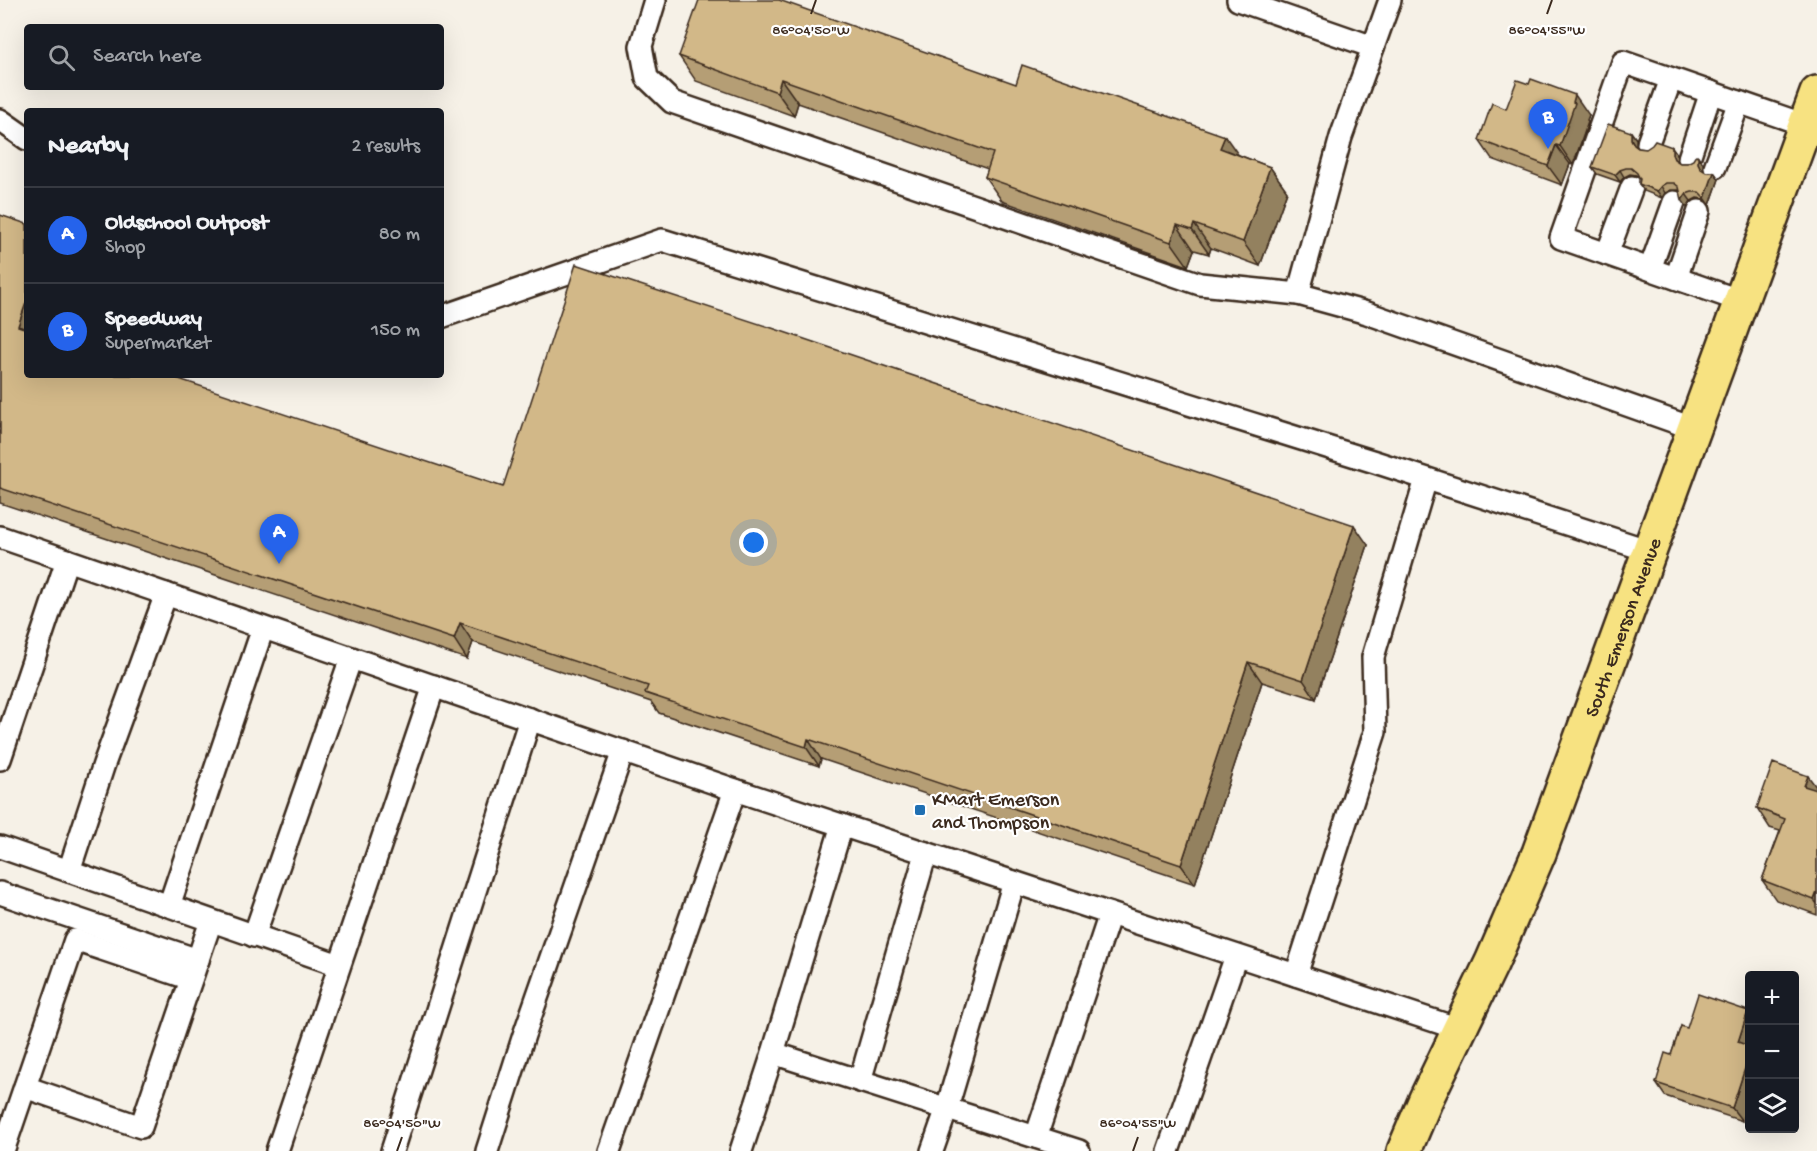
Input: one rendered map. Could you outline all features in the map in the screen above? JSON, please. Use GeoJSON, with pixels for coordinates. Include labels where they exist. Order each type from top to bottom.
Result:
{"type":"FeatureCollection","features":[{"type":"Feature","properties":{"kind":"main road","name":"South Emerson Avenue"},"geometry":{"type":"LineString","coordinates":[[1404,1151],[1426,1099],[1492,962],[1539,853],[1817,93]]}},
{"type":"Feature","properties":{"kind":"lane"},"geometry":{"type":"LineString","coordinates":[[655,0],[641,46],[647,78],[672,102],[1200,284],[1298,294],[1367,313],[1695,429]]}},
{"type":"Feature","properties":{"kind":"lane"},"geometry":{"type":"LineString","coordinates":[[1239,0],[1373,47]]}},
{"type":"Feature","properties":{"kind":"lane"},"geometry":{"type":"LineString","coordinates":[[1298,294],[1341,137],[1390,0]]}},
{"type":"Feature","properties":{"kind":"lane"},"geometry":{"type":"LineString","coordinates":[[1741,301],[1561,238],[1623,62],[1805,125]]}},
{"type":"Feature","properties":{"kind":"lane"},"geometry":{"type":"LineString","coordinates":[[1648,143],[1671,79]]}},
{"type":"Feature","properties":{"kind":"lane"},"geometry":{"type":"LineString","coordinates":[[1689,158],[1711,92]]}},
{"type":"Feature","properties":{"kind":"lane"},"geometry":{"type":"LineString","coordinates":[[1715,167],[1739,102]]}},
{"type":"Feature","properties":{"kind":"lane"},"geometry":{"type":"LineString","coordinates":[[0,120],[24,137]]}},
{"type":"Feature","properties":{"kind":"lane"},"geometry":{"type":"LineString","coordinates":[[1607,254],[1632,187]]}},
{"type":"Feature","properties":{"kind":"lane"},"geometry":{"type":"LineString","coordinates":[[1650,269],[1674,202]]}},
{"type":"Feature","properties":{"kind":"lane"},"geometry":{"type":"LineString","coordinates":[[1676,278],[1699,211]]}},
{"type":"Feature","properties":{"kind":"lane"},"geometry":{"type":"LineString","coordinates":[[444,316],[662,240],[1650,551]]}},
{"type":"Feature","properties":{"kind":"lane"},"geometry":{"type":"LineString","coordinates":[[1296,975],[1374,732],[1373,657],[1426,479]]}},
{"type":"Feature","properties":{"kind":"lane"},"geometry":{"type":"LineString","coordinates":[[0,537],[735,790],[1459,1029]]}},
{"type":"Feature","properties":{"kind":"lane"},"geometry":{"type":"LineString","coordinates":[[0,759],[67,560]]}},
{"type":"Feature","properties":{"kind":"lane"},"geometry":{"type":"LineString","coordinates":[[69,871],[104,764],[166,594]]}},
{"type":"Feature","properties":{"kind":"lane"},"geometry":{"type":"LineString","coordinates":[[169,906],[263,628]]}},
{"type":"Feature","properties":{"kind":"lane"},"geometry":{"type":"LineString","coordinates":[[254,936],[351,658]]}},
{"type":"Feature","properties":{"kind":"lane"},"geometry":{"type":"LineString","coordinates":[[277,1151],[434,686]]}},
{"type":"Feature","properties":{"kind":"lane"},"geometry":{"type":"LineString","coordinates":[[392,1151],[530,719]]}},
{"type":"Feature","properties":{"kind":"lane"},"geometry":{"type":"LineString","coordinates":[[487,1151],[524,1035],[623,751]]}},
{"type":"Feature","properties":{"kind":"lane"},"geometry":{"type":"LineString","coordinates":[[609,1151],[735,790]]}},
{"type":"Feature","properties":{"kind":"lane"},"geometry":{"type":"LineString","coordinates":[[741,1151],[774,1053],[824,878],[842,825]]}},
{"type":"Feature","properties":{"kind":"lane"},"geometry":{"type":"LineString","coordinates":[[0,847],[339,965]]}},
{"type":"Feature","properties":{"kind":"lane"},"geometry":{"type":"LineString","coordinates":[[860,1081],[926,853]]}},
{"type":"Feature","properties":{"kind":"lane"},"geometry":{"type":"LineString","coordinates":[[932,1151],[947,1108],[1014,882]]}},
{"type":"Feature","properties":{"kind":"lane"},"geometry":{"type":"LineString","coordinates":[[0,893],[194,970]]}},
{"type":"Feature","properties":{"kind":"lane"},"geometry":{"type":"LineString","coordinates":[[1036,1137],[1110,914]]}},
{"type":"Feature","properties":{"kind":"lane"},"geometry":{"type":"LineString","coordinates":[[25,1087],[141,1127],[211,921]]}},
{"type":"Feature","properties":{"kind":"lane"},"geometry":{"type":"LineString","coordinates":[[3,1151],[75,940],[194,970]]}},
{"type":"Feature","properties":{"kind":"lane"},"geometry":{"type":"LineString","coordinates":[[1168,1151],[1236,956]]}},
{"type":"Feature","properties":{"kind":"lane"},"geometry":{"type":"LineString","coordinates":[[774,1053],[1079,1151]]}},
{"type":"Feature","properties":{"kind":"building"},"geometry":{"type":"Polygon","coordinates":[[[699,0],[779,0],[1016,84],[1022,65],[1225,136],[1220,148],[1270,167],[1243,242],[1194,224],[1192,230],[1177,225],[1171,242],[985,177],[993,153],[781,79],[777,92],[679,56],[699,0]]]}},
{"type":"Feature","properties":{"kind":"building"},"geometry":{"type":"Polygon","coordinates":[[[1531,79],[1575,95],[1573,102],[1575,103],[1560,146],[1556,145],[1548,166],[1479,140],[1492,103],[1506,109],[1517,80],[1529,84],[1531,79]]]}},
{"type":"Feature","properties":{"kind":"building"},"geometry":{"type":"Polygon","coordinates":[[[1608,124],[1631,132],[1631,139],[1638,148],[1646,149],[1655,141],[1672,147],[1674,159],[1680,163],[1687,163],[1696,155],[1698,156],[1701,169],[1714,172],[1705,198],[1699,192],[1692,192],[1686,194],[1682,200],[1679,187],[1674,183],[1666,183],[1657,191],[1639,184],[1640,179],[1637,173],[1631,168],[1620,170],[1615,175],[1592,167],[1608,124]]]}},
{"type":"Feature","properties":{"kind":"building"},"geometry":{"type":"Polygon","coordinates":[[[0,215],[24,223],[24,309],[18,326],[24,328],[24,378],[176,378],[503,487],[576,264],[1354,525],[1303,680],[1248,662],[1181,865],[808,739],[806,747],[645,693],[648,686],[460,623],[454,639],[0,488],[0,215]]]}},
{"type":"Feature","properties":{"kind":"building"},"geometry":{"type":"Polygon","coordinates":[[[1773,763],[1808,776],[1804,786],[1817,790],[1817,892],[1814,900],[1762,880],[1785,819],[1757,808],[1773,763]]]}},
{"type":"Feature","properties":{"kind":"building"},"geometry":{"type":"Polygon","coordinates":[[[1698,994],[1745,1010],[1745,1020],[1738,1042],[1745,1045],[1745,1068],[1732,1108],[1656,1083],[1665,1053],[1671,1055],[1681,1026],[1687,1028],[1698,994]]]}},
{"type":"Feature","properties":{"kind":"place","name":"Speedway"},"geometry":{"type":"Point","coordinates":[1548,149]}},
{"type":"Feature","properties":{"kind":"place","name":"Oldschool Outpost"},"geometry":{"type":"Point","coordinates":[279,564]}},
{"type":"Feature","properties":{"kind":"place","name":"KMart Emerson and Thompson"},"geometry":{"type":"Point","coordinates":[920,810]}}]}
